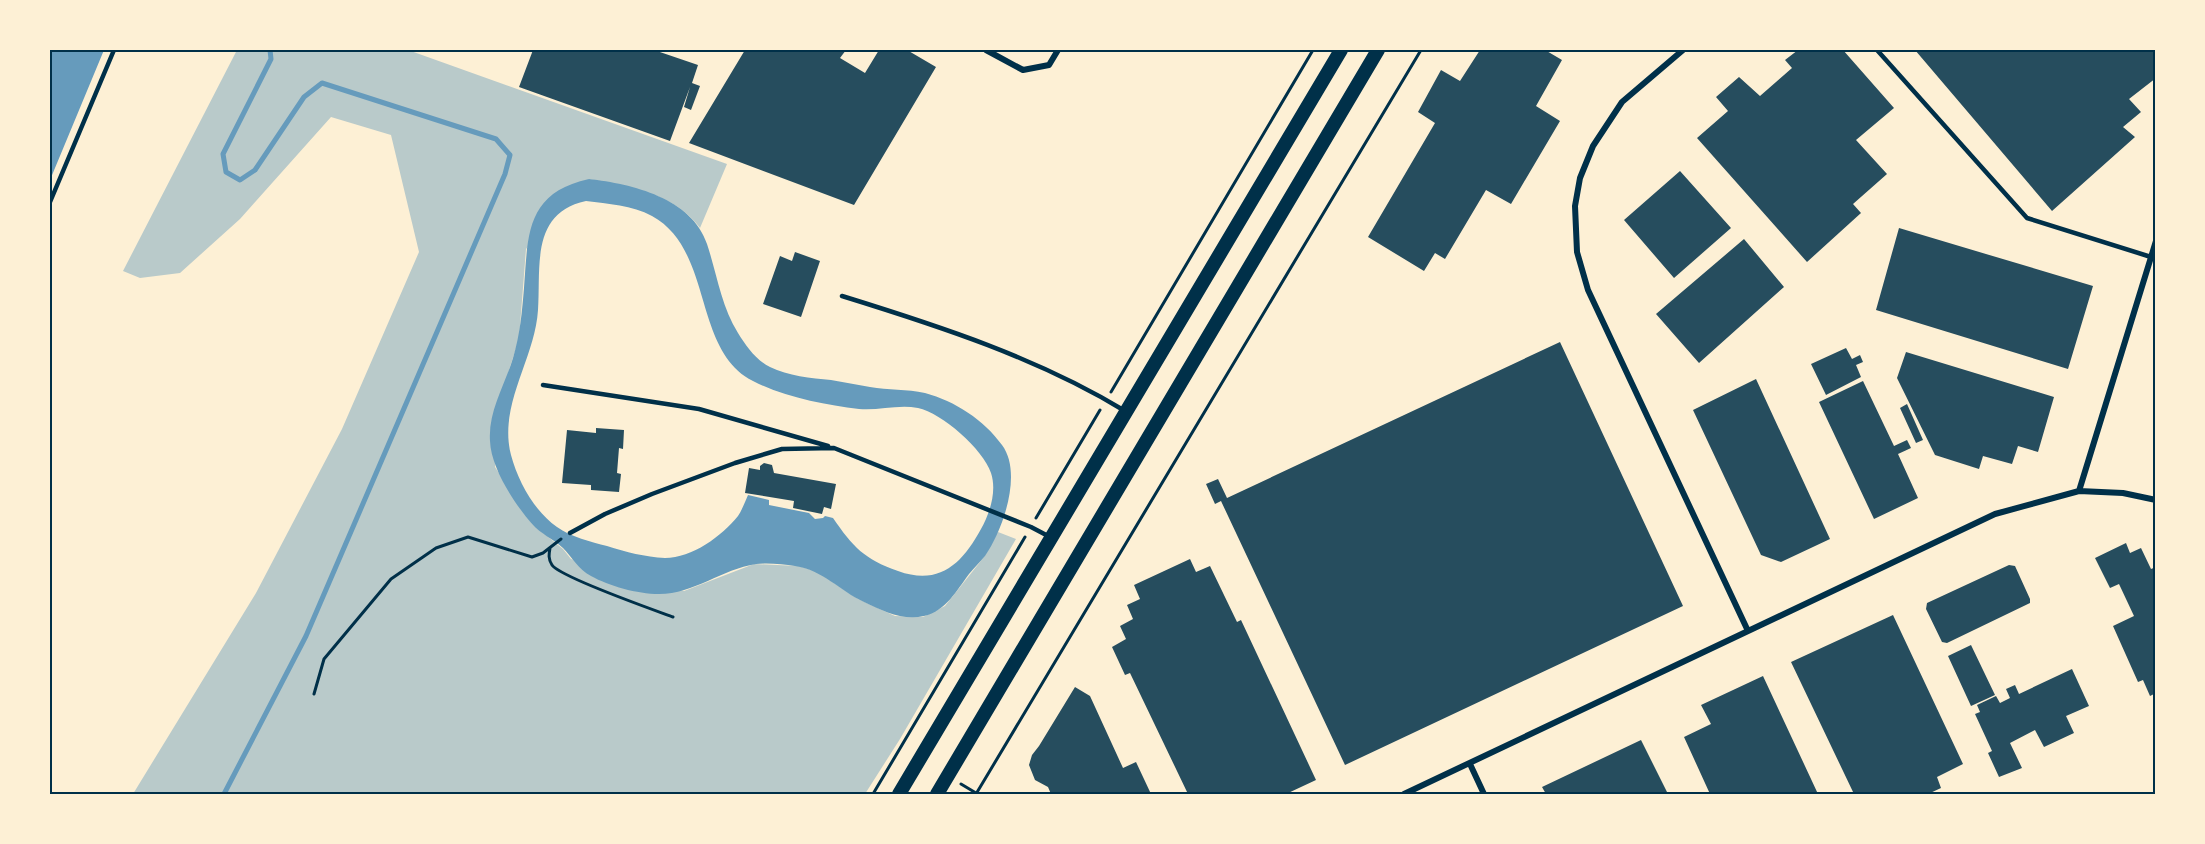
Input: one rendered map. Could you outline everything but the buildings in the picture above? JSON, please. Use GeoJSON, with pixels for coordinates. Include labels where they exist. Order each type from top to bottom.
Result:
{"type":"FeatureCollection","features":[{"type":"Feature","properties":{"kind":"main road"},"geometry":{"type":"LineString","coordinates":[[899,795],[1341,50]]}},
{"type":"Feature","properties":{"kind":"main road"},"geometry":{"type":"LineString","coordinates":[[937,795],[1378,50]]}},
{"type":"Feature","properties":{"kind":"street"},"geometry":{"type":"LineString","coordinates":[[986,50],[1023,70],[1049,65],[1058,50]]}},
{"type":"Feature","properties":{"kind":"street"},"geometry":{"type":"LineString","coordinates":[[1683,50],[1622,102],[1593,146],[1580,178],[1575,206],[1577,252],[1588,290],[1748,631]]}},
{"type":"Feature","properties":{"kind":"street"},"geometry":{"type":"LineString","coordinates":[[2079,491],[2156,241]]}},
{"type":"Feature","properties":{"kind":"street"},"geometry":{"type":"LineString","coordinates":[[1404,795],[1995,514],[2079,491],[2123,493],[2156,500]]}},
{"type":"Feature","properties":{"kind":"street"},"geometry":{"type":"LineString","coordinates":[[1470,764],[1484,795]]}},
{"type":"Feature","properties":{"kind":"lane"},"geometry":{"type":"LineString","coordinates":[[50,202],[114,50]]}},
{"type":"Feature","properties":{"kind":"lane"},"geometry":{"type":"LineString","coordinates":[[1877,50],[2027,218],[2151,257]]}},
{"type":"Feature","properties":{"kind":"lane"},"geometry":{"type":"LineString","coordinates":[[842,296],[918,319],[1010,353],[1125,411]]}},
{"type":"Feature","properties":{"kind":"lane"},"geometry":{"type":"LineString","coordinates":[[543,385],[699,409],[834,448],[1031,527],[1050,537]]}},
{"type":"Feature","properties":{"kind":"lane"},"geometry":{"type":"LineString","coordinates":[[570,533],[605,514],[652,494],[735,463],[782,449],[834,448]]}},
{"type":"Feature","properties":{"kind":"path"},"geometry":{"type":"LineString","coordinates":[[873,795],[1313,50]]}},
{"type":"Feature","properties":{"kind":"path"},"geometry":{"type":"LineString","coordinates":[[962,785],[976,794],[1421,50]]}},
{"type":"Feature","properties":{"kind":"path"},"geometry":{"type":"LineString","coordinates":[[314,694],[324,659],[391,579],[436,548],[468,537],[532,557],[543,553],[550,546],[548,557],[553,567],[561,572],[673,617]]}},
{"type":"Feature","properties":{"kind":"shaded area"},"geometry":{"type":"Polygon","coordinates":[[[237,50],[408,50],[727,164],[700,228],[690,216],[664,199],[635,189],[589,179],[526,249],[519,339],[508,373],[495,467],[532,524],[563,549],[571,559],[684,591],[754,564],[798,566],[816,571],[858,599],[895,616],[923,617],[945,606],[984,557],[998,532],[1016,539],[900,739],[865,794],[133,794],[256,593],[342,429],[419,252],[391,135],[331,117],[240,219],[180,273],[140,278],[123,271],[237,50]]]}},
{"type":"Feature","properties":{"kind":"water"},"geometry":{"type":"Polygon","coordinates":[[[50,50],[104,50],[50,180],[50,50]]]}},
{"type":"Feature","properties":{"kind":"water"},"geometry":{"type":"Polygon","coordinates":[[[589,179],[623,185],[659,196],[688,215],[699,228],[707,244],[723,301],[732,323],[748,348],[765,364],[784,373],[800,376],[925,393],[958,406],[987,427],[1002,445],[1008,457],[1011,486],[1008,501],[992,545],[945,605],[924,616],[901,616],[864,602],[823,576],[805,568],[776,564],[756,564],[744,567],[672,593],[650,594],[633,591],[598,580],[586,573],[563,548],[532,524],[511,496],[499,474],[491,451],[490,430],[494,409],[510,368],[517,341],[527,250],[534,218],[553,194],[568,185],[589,179]],[[586,201],[568,207],[555,217],[542,244],[535,328],[509,418],[508,436],[511,455],[528,495],[541,513],[563,531],[588,541],[628,552],[665,558],[696,550],[715,538],[738,516],[748,495],[769,500],[769,505],[809,513],[815,519],[825,516],[833,518],[860,551],[876,562],[898,571],[926,576],[937,574],[957,562],[981,529],[990,509],[993,494],[991,473],[980,453],[971,443],[950,424],[918,408],[859,409],[832,405],[791,396],[753,381],[734,366],[720,347],[695,275],[685,252],[672,232],[644,212],[628,207],[586,201]]]}},
{"type":"Feature","properties":{"kind":"waterway"},"geometry":{"type":"LineString","coordinates":[[224,794],[306,636],[505,174],[510,155],[496,139],[322,83],[304,97],[255,170],[240,180],[226,172],[223,154],[271,59],[270,50]]}}]}
